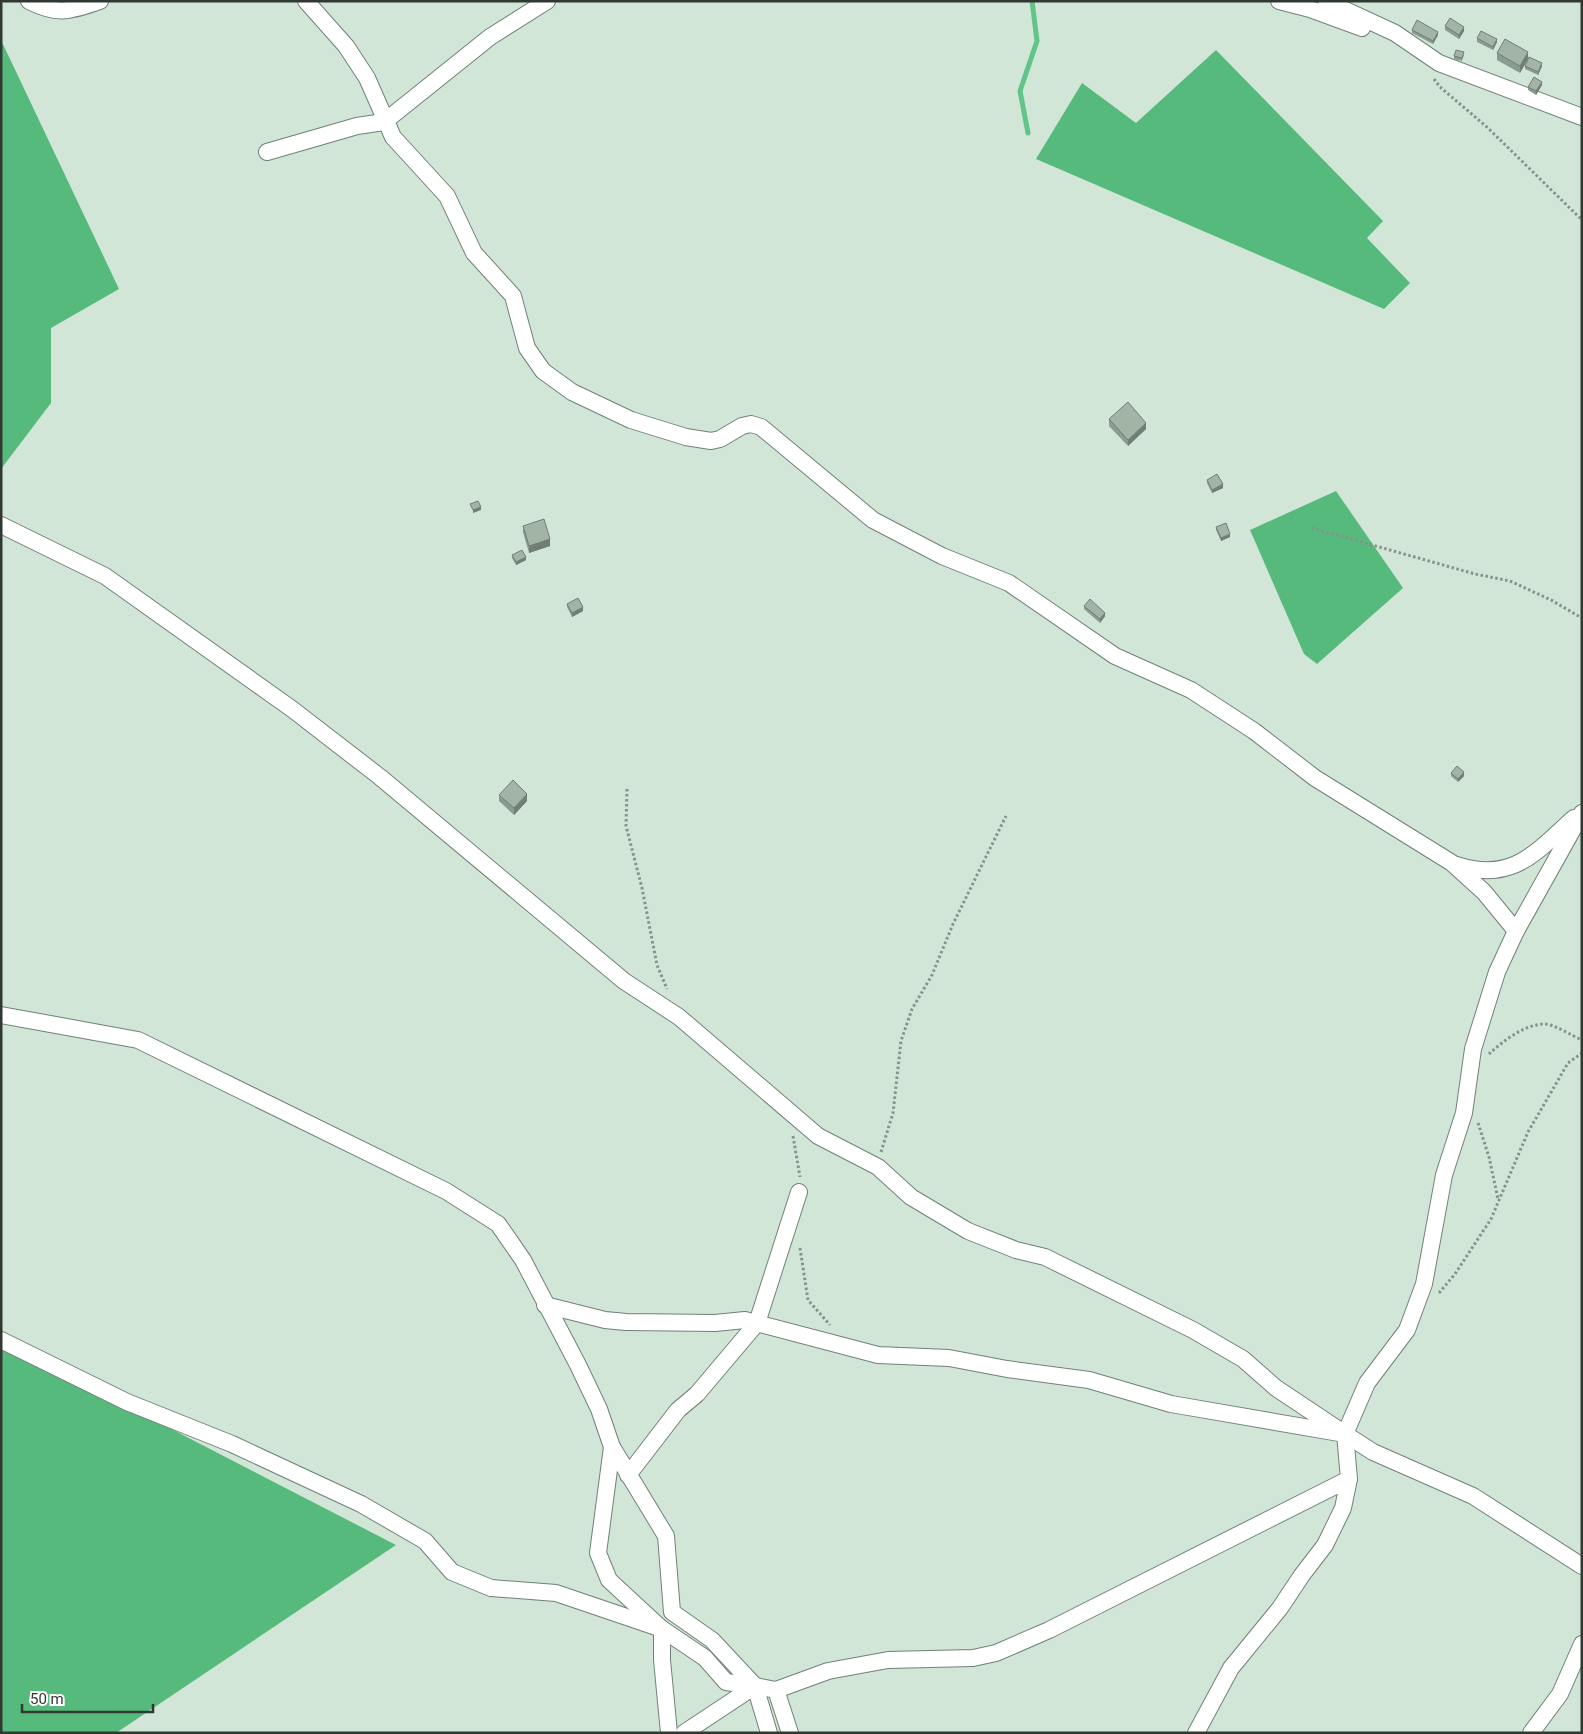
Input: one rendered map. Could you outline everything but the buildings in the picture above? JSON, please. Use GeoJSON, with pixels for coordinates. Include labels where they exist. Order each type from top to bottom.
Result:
{"type":"FeatureCollection","features":[{"type":"Feature","properties":{"kind":"street"},"geometry":{"type":"LineString","coordinates":[[29,1],[50,11],[73,10],[100,1]]}},
{"type":"Feature","properties":{"kind":"street"},"geometry":{"type":"LineString","coordinates":[[306,1],[346,46],[367,78],[384,122],[393,136],[447,196],[474,254],[513,296],[526,348],[543,371],[572,392],[631,420],[686,437],[711,441],[720,439],[742,426],[751,424],[762,427],[873,520],[942,556],[1009,583],[1115,656],[1191,690],[1254,731],[1315,778],[1452,863],[1484,892],[1516,931]]}},
{"type":"Feature","properties":{"kind":"street"},"geometry":{"type":"LineString","coordinates":[[267,152],[357,126],[384,122],[490,37],[547,1]]}},
{"type":"Feature","properties":{"kind":"street"},"geometry":{"type":"LineString","coordinates":[[1279,1],[1310,9],[1388,36],[1395,33]]}},
{"type":"Feature","properties":{"kind":"street"},"geometry":{"type":"LineString","coordinates":[[1326,1],[1395,33],[1439,63],[1582,117]]}},
{"type":"Feature","properties":{"kind":"street"},"geometry":{"type":"LineString","coordinates":[[1,525],[106,576],[292,710],[380,777],[624,982],[679,1017],[818,1136],[878,1167],[911,1197],[968,1231],[1016,1250],[1044,1257],[1193,1330],[1243,1359],[1276,1388],[1373,1452],[1473,1496],[1582,1566]]}},
{"type":"Feature","properties":{"kind":"street"},"geometry":{"type":"LineString","coordinates":[[1452,863],[1476,871],[1500,870],[1508,867],[1526,860],[1582,813]]}},
{"type":"Feature","properties":{"kind":"street"},"geometry":{"type":"LineString","coordinates":[[1196,1733],[1231,1668],[1280,1608],[1325,1545],[1343,1508],[1349,1478],[1345,1434],[1367,1383],[1408,1330],[1420,1293],[1444,1175],[1464,1113],[1473,1049],[1497,972],[1516,931],[1582,813]]}},
{"type":"Feature","properties":{"kind":"street"},"geometry":{"type":"LineString","coordinates":[[1,1015],[138,1040],[446,1191],[498,1224],[508,1235],[523,1260],[600,1409],[612,1447],[666,1536],[672,1612],[712,1640],[755,1686],[769,1733]]}},
{"type":"Feature","properties":{"kind":"street"},"geometry":{"type":"LineString","coordinates":[[628,1475],[678,1410],[697,1394],[757,1323],[799,1192]]}},
{"type":"Feature","properties":{"kind":"street"},"geometry":{"type":"LineString","coordinates":[[545,1305],[604,1320],[715,1323],[746,1320],[878,1355],[949,1358],[1007,1369],[1089,1380],[1171,1404],[1345,1434]]}},
{"type":"Feature","properties":{"kind":"street"},"geometry":{"type":"LineString","coordinates":[[1,1340],[128,1402],[232,1444],[360,1504],[424,1541],[452,1572],[491,1588],[556,1594],[662,1629]]}},
{"type":"Feature","properties":{"kind":"street"},"geometry":{"type":"LineString","coordinates":[[612,1447],[598,1553],[609,1580],[662,1629],[706,1658],[726,1682],[776,1690],[828,1671],[888,1660],[973,1658],[996,1654],[1349,1478]]}},
{"type":"Feature","properties":{"kind":"street"},"geometry":{"type":"LineString","coordinates":[[662,1629],[662,1660],[669,1733]]}},
{"type":"Feature","properties":{"kind":"street"},"geometry":{"type":"LineString","coordinates":[[1531,1733],[1560,1694],[1582,1644]]}},
{"type":"Feature","properties":{"kind":"street"},"geometry":{"type":"LineString","coordinates":[[684,1733],[755,1686]]}},
{"type":"Feature","properties":{"kind":"street"},"geometry":{"type":"LineString","coordinates":[[776,1690],[790,1733]]}},
{"type":"Feature","properties":{"kind":"path"},"geometry":{"type":"LineString","coordinates":[[1439,63],[1432,77],[1440,88],[1488,128],[1582,220]]}},
{"type":"Feature","properties":{"kind":"path"},"geometry":{"type":"LineString","coordinates":[[1312,528],[1475,574],[1510,581],[1551,600],[1582,618]]}},
{"type":"Feature","properties":{"kind":"path"},"geometry":{"type":"LineString","coordinates":[[627,789],[626,826],[642,888],[657,965],[668,991]]}},
{"type":"Feature","properties":{"kind":"path"},"geometry":{"type":"LineString","coordinates":[[878,1167],[893,1113],[900,1041],[912,1009],[932,975],[953,924],[1006,816]]}},
{"type":"Feature","properties":{"kind":"path"},"geometry":{"type":"LineString","coordinates":[[1485,1060],[1490,1053],[1509,1038],[1529,1028],[1546,1024],[1582,1040]]}},
{"type":"Feature","properties":{"kind":"path"},"geometry":{"type":"LineString","coordinates":[[1438,1295],[1456,1274],[1491,1219],[1528,1132],[1568,1063],[1582,1052]]}},
{"type":"Feature","properties":{"kind":"path"},"geometry":{"type":"LineString","coordinates":[[787,1108],[801,1172],[799,1192]]}},
{"type":"Feature","properties":{"kind":"path"},"geometry":{"type":"LineString","coordinates":[[1478,1120],[1499,1200]]}},
{"type":"Feature","properties":{"kind":"path"},"geometry":{"type":"LineString","coordinates":[[799,1241],[808,1300],[834,1328]]}},
{"type":"Feature","properties":{"kind":"green space"},"geometry":{"type":"Polygon","coordinates":[[[1,40],[119,289],[51,328],[51,403],[1,469],[1,40]]]}},
{"type":"Feature","properties":{"kind":"green space"},"geometry":{"type":"Polygon","coordinates":[[[1216,50],[1383,221],[1367,238],[1410,283],[1384,309],[1036,159],[1082,83],[1136,123],[1216,50]]]}},
{"type":"Feature","properties":{"kind":"green space"},"geometry":{"type":"Polygon","coordinates":[[[1336,491],[1403,588],[1317,664],[1304,654],[1250,530],[1336,491]]]}},
{"type":"Feature","properties":{"kind":"green space"},"geometry":{"type":"Polygon","coordinates":[[[1,1341],[396,1545],[116,1733],[1,1733],[1,1341]]]}},
{"type":"Feature","properties":{"kind":"waterway"},"geometry":{"type":"LineString","coordinates":[[1028,133],[1020,91],[1037,41],[1032,1]]}}]}
